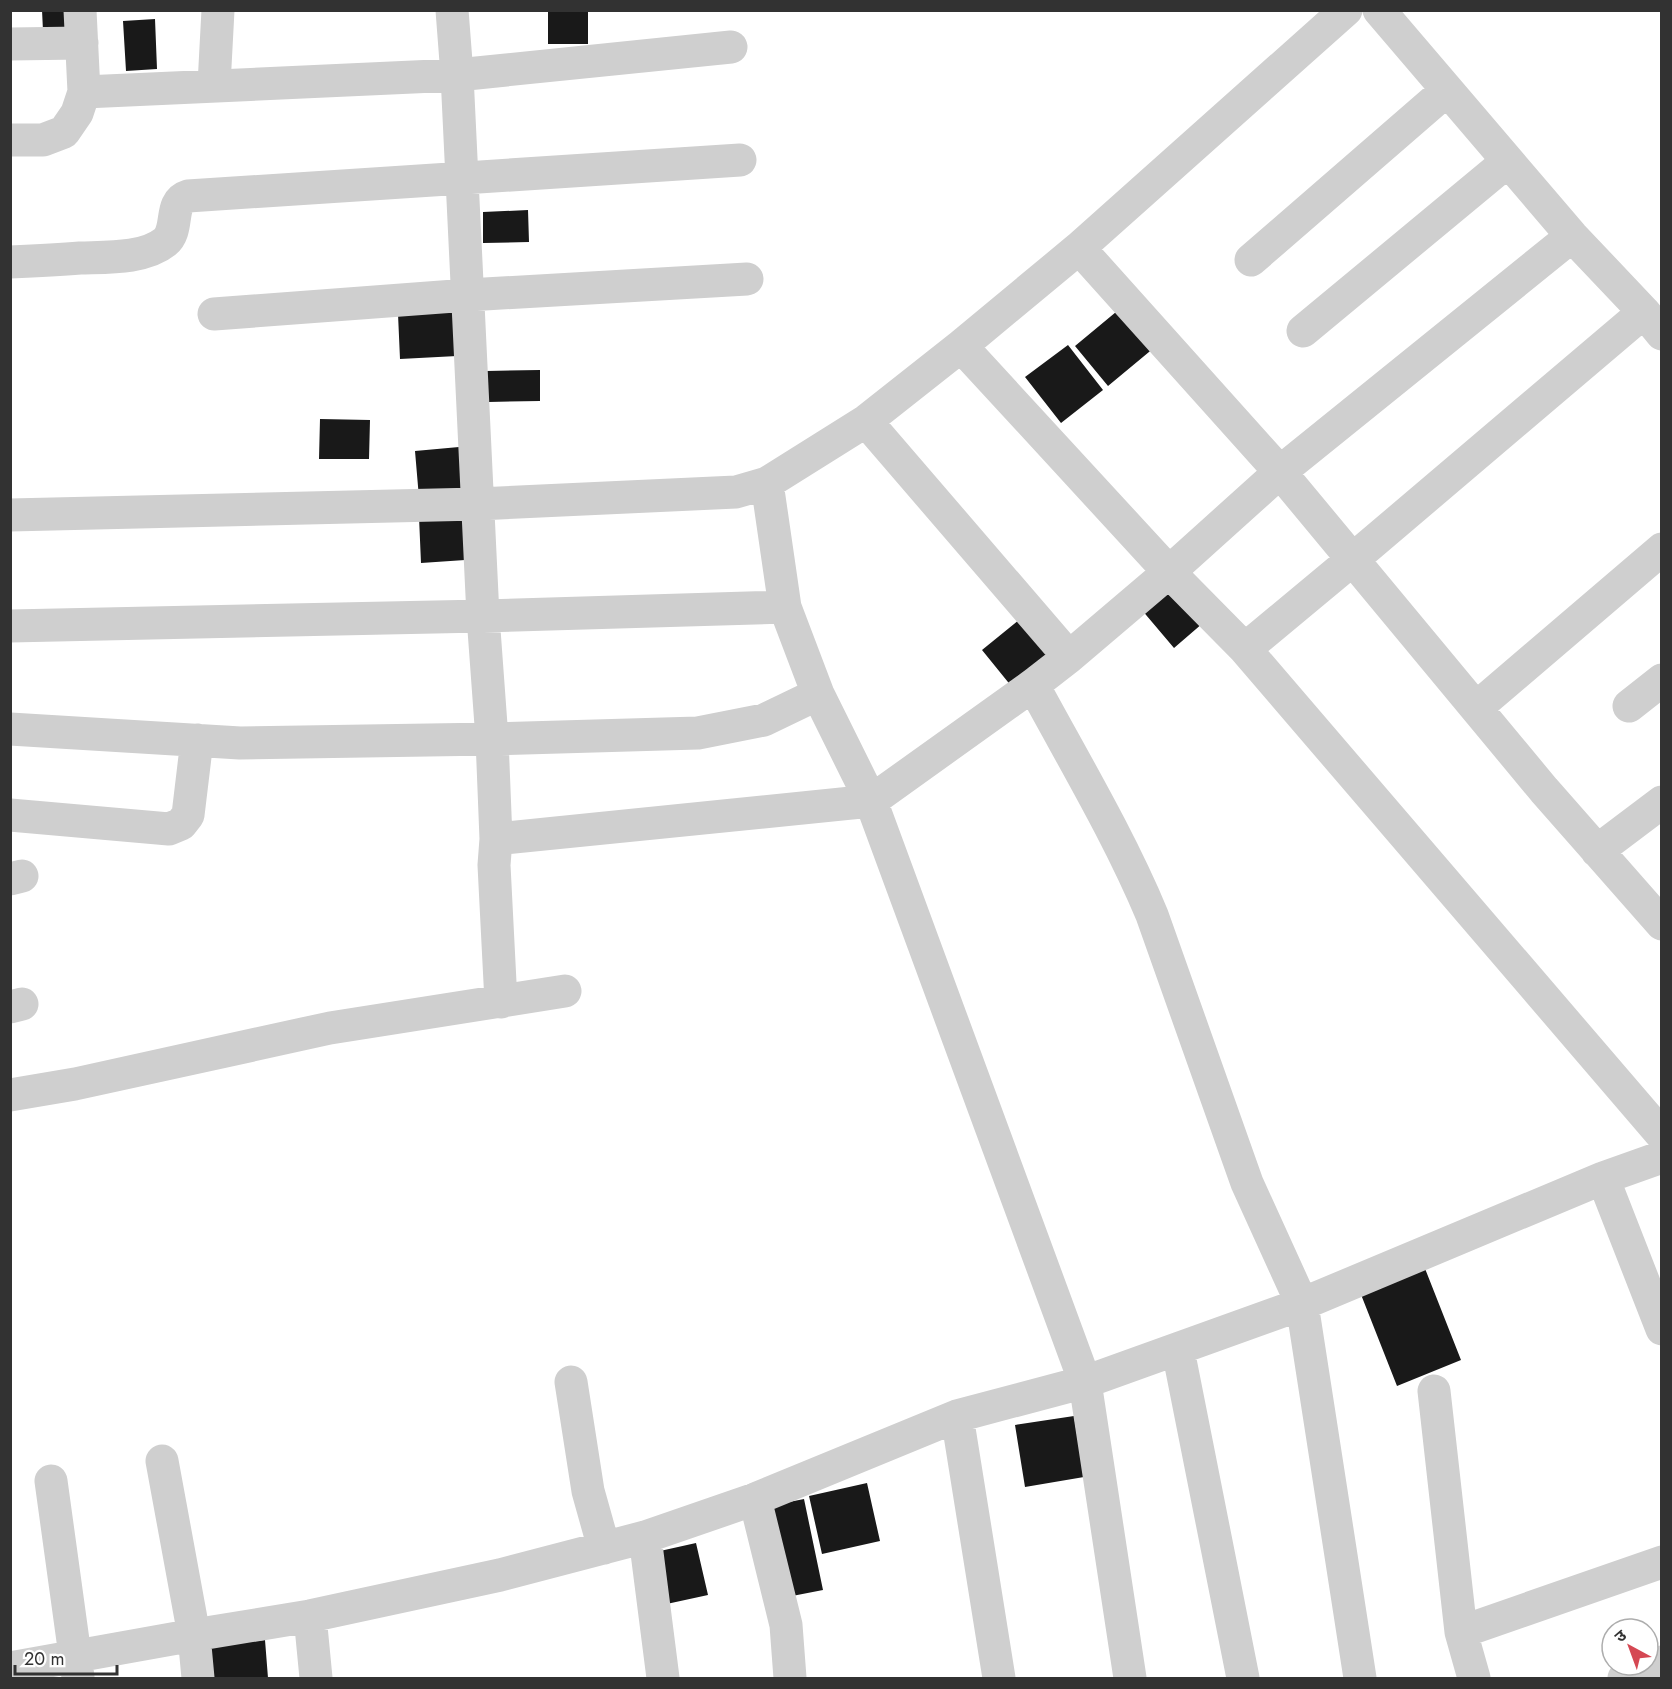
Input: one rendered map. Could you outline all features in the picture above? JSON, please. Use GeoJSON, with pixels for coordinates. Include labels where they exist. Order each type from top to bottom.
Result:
{"type":"FeatureCollection","features":[{"type":"Feature","properties":{"kind":"street"},"geometry":{"type":"LineString","coordinates":[[10,140],[43,140],[64,132],[77,112],[84,92],[80,10]]}},
{"type":"Feature","properties":{"kind":"street"},"geometry":{"type":"LineString","coordinates":[[214,85],[218,10]]}},
{"type":"Feature","properties":{"kind":"street"},"geometry":{"type":"LineString","coordinates":[[452,10],[483,616],[492,739],[496,839],[494,865],[501,1002]]}},
{"type":"Feature","properties":{"kind":"street"},"geometry":{"type":"LineString","coordinates":[[10,515],[478,504],[736,492],[767,483],[867,421],[961,346],[1079,248],[1346,10]]}},
{"type":"Feature","properties":{"kind":"street"},"geometry":{"type":"LineString","coordinates":[[1245,649],[1352,560],[1653,323],[1572,236],[1379,10]]}},
{"type":"Feature","properties":{"kind":"street"},"geometry":{"type":"LineString","coordinates":[[10,44],[82,43]]}},
{"type":"Feature","properties":{"kind":"street"},"geometry":{"type":"LineString","coordinates":[[84,92],[457,75],[731,47]]}},
{"type":"Feature","properties":{"kind":"street"},"geometry":{"type":"LineString","coordinates":[[1251,260],[1447,90]]}},
{"type":"Feature","properties":{"kind":"street"},"geometry":{"type":"LineString","coordinates":[[10,262],[132,255],[154,248],[170,236],[178,202],[188,196],[740,160]]}},
{"type":"Feature","properties":{"kind":"street"},"geometry":{"type":"LineString","coordinates":[[1303,332],[1508,161]]}},
{"type":"Feature","properties":{"kind":"street"},"geometry":{"type":"LineString","coordinates":[[496,839],[871,801],[1070,657],[1280,472],[1572,236]]}},
{"type":"Feature","properties":{"kind":"street"},"geometry":{"type":"LineString","coordinates":[[1079,248],[1280,472],[1476,708],[1662,924]]}},
{"type":"Feature","properties":{"kind":"street"},"geometry":{"type":"LineString","coordinates":[[214,314],[468,295],[747,279]]}},
{"type":"Feature","properties":{"kind":"street"},"geometry":{"type":"LineString","coordinates":[[961,346],[1169,572],[1245,649],[1662,1136]]}},
{"type":"Feature","properties":{"kind":"street"},"geometry":{"type":"LineString","coordinates":[[867,421],[1070,657]]}},
{"type":"Feature","properties":{"kind":"street"},"geometry":{"type":"LineString","coordinates":[[767,483],[785,608],[818,694],[871,801],[1084,1382],[1130,1678]]}},
{"type":"Feature","properties":{"kind":"street"},"geometry":{"type":"LineString","coordinates":[[1476,708],[1662,549]]}},
{"type":"Feature","properties":{"kind":"street"},"geometry":{"type":"LineString","coordinates":[[10,626],[785,608]]}},
{"type":"Feature","properties":{"kind":"street"},"geometry":{"type":"LineString","coordinates":[[1629,706],[1662,680]]}},
{"type":"Feature","properties":{"kind":"street"},"geometry":{"type":"LineString","coordinates":[[1033,685],[1140,885],[1247,1183],[1302,1304],[1360,1678]]}},
{"type":"Feature","properties":{"kind":"street"},"geometry":{"type":"LineString","coordinates":[[10,729],[240,743],[699,733],[764,720],[818,694]]}},
{"type":"Feature","properties":{"kind":"street"},"geometry":{"type":"LineString","coordinates":[[10,815],[169,829],[181,824],[188,815],[197,740]]}},
{"type":"Feature","properties":{"kind":"street"},"geometry":{"type":"LineString","coordinates":[[1597,851],[1662,802]]}},
{"type":"Feature","properties":{"kind":"street"},"geometry":{"type":"LineString","coordinates":[[10,1095],[87,1081],[330,1028],[565,991]]}},
{"type":"Feature","properties":{"kind":"street"},"geometry":{"type":"LineString","coordinates":[[10,1668],[77,1667],[194,1635],[310,1616],[500,1575],[645,1537],[756,1498],[957,1416],[1084,1382],[1302,1304],[1603,1178],[1662,1157]]}},
{"type":"Feature","properties":{"kind":"street"},"geometry":{"type":"LineString","coordinates":[[1603,1178],[1662,1329]]}},
{"type":"Feature","properties":{"kind":"street"},"geometry":{"type":"LineString","coordinates":[[1178,1350],[1244,1678]]}},
{"type":"Feature","properties":{"kind":"street"},"geometry":{"type":"LineString","coordinates":[[571,1382],[588,1491],[604,1548]]}},
{"type":"Feature","properties":{"kind":"street"},"geometry":{"type":"LineString","coordinates":[[1434,1391],[1461,1632],[1474,1678]]}},
{"type":"Feature","properties":{"kind":"street"},"geometry":{"type":"LineString","coordinates":[[957,1416],[999,1678]]}},
{"type":"Feature","properties":{"kind":"street"},"geometry":{"type":"LineString","coordinates":[[162,1461],[194,1635],[198,1678]]}},
{"type":"Feature","properties":{"kind":"street"},"geometry":{"type":"LineString","coordinates":[[51,1481],[77,1667]]}},
{"type":"Feature","properties":{"kind":"street"},"geometry":{"type":"LineString","coordinates":[[756,1498],[786,1625],[790,1678]]}},
{"type":"Feature","properties":{"kind":"street"},"geometry":{"type":"LineString","coordinates":[[645,1537],[663,1678]]}},
{"type":"Feature","properties":{"kind":"street"},"geometry":{"type":"LineString","coordinates":[[1461,1632],[1662,1562]]}},
{"type":"Feature","properties":{"kind":"street"},"geometry":{"type":"LineString","coordinates":[[310,1616],[316,1678]]}},
{"type":"Feature","properties":{"kind":"street"},"geometry":{"type":"LineString","coordinates":[[1624,1678],[1662,1662]]}},
{"type":"Feature","properties":{"kind":"building"},"geometry":{"type":"Polygon","coordinates":[[[42,10],[73,10],[73,30],[43,31],[42,10]]]}},
{"type":"Feature","properties":{"kind":"building"},"geometry":{"type":"Polygon","coordinates":[[[548,10],[588,10],[588,44],[548,44],[548,10]]]}},
{"type":"Feature","properties":{"kind":"building"},"geometry":{"type":"Polygon","coordinates":[[[155,19],[157,69],[126,71],[123,21],[155,19]]]}},
{"type":"Feature","properties":{"kind":"building"},"geometry":{"type":"Polygon","coordinates":[[[528,210],[529,242],[483,243],[483,212],[528,210]]]}},
{"type":"Feature","properties":{"kind":"building"},"geometry":{"type":"Polygon","coordinates":[[[1122,307],[1155,347],[1108,386],[1075,346],[1122,307]]]}},
{"type":"Feature","properties":{"kind":"building"},"geometry":{"type":"Polygon","coordinates":[[[455,310],[457,356],[400,359],[398,314],[455,310]]]}},
{"type":"Feature","properties":{"kind":"building"},"geometry":{"type":"Polygon","coordinates":[[[1068,345],[1103,390],[1061,423],[1025,377],[1068,345]]]}},
{"type":"Feature","properties":{"kind":"building"},"geometry":{"type":"Polygon","coordinates":[[[540,370],[540,401],[488,402],[487,371],[540,370]]]}},
{"type":"Feature","properties":{"kind":"building"},"geometry":{"type":"Polygon","coordinates":[[[320,419],[370,420],[369,459],[319,459],[320,419]]]}},
{"type":"Feature","properties":{"kind":"building"},"geometry":{"type":"Polygon","coordinates":[[[459,447],[463,495],[419,498],[415,451],[459,447]]]}},
{"type":"Feature","properties":{"kind":"building"},"geometry":{"type":"Polygon","coordinates":[[[463,515],[465,560],[421,563],[419,517],[463,515]]]}},
{"type":"Feature","properties":{"kind":"building"},"geometry":{"type":"Polygon","coordinates":[[[1170,585],[1203,623],[1174,648],[1141,609],[1170,585]]]}},
{"type":"Feature","properties":{"kind":"building"},"geometry":{"type":"Polygon","coordinates":[[[1024,616],[1053,652],[1012,687],[982,650],[1024,616]]]}},
{"type":"Feature","properties":{"kind":"building"},"geometry":{"type":"Polygon","coordinates":[[[1424,1266],[1461,1360],[1397,1386],[1360,1292],[1424,1266]]]}},
{"type":"Feature","properties":{"kind":"building"},"geometry":{"type":"Polygon","coordinates":[[[1074,1416],[1084,1477],[1025,1487],[1015,1425],[1074,1416]]]}},
{"type":"Feature","properties":{"kind":"building"},"geometry":{"type":"Polygon","coordinates":[[[867,1483],[880,1541],[822,1554],[809,1496],[867,1483]]]}},
{"type":"Feature","properties":{"kind":"building"},"geometry":{"type":"Polygon","coordinates":[[[804,1499],[823,1590],[787,1597],[769,1506],[804,1499]]]}},
{"type":"Feature","properties":{"kind":"building"},"geometry":{"type":"Polygon","coordinates":[[[696,1543],[708,1595],[662,1605],[651,1553],[696,1543]]]}},
{"type":"Feature","properties":{"kind":"building"},"geometry":{"type":"Polygon","coordinates":[[[265,1640],[268,1678],[211,1678],[209,1646],[265,1640]]]}}]}
